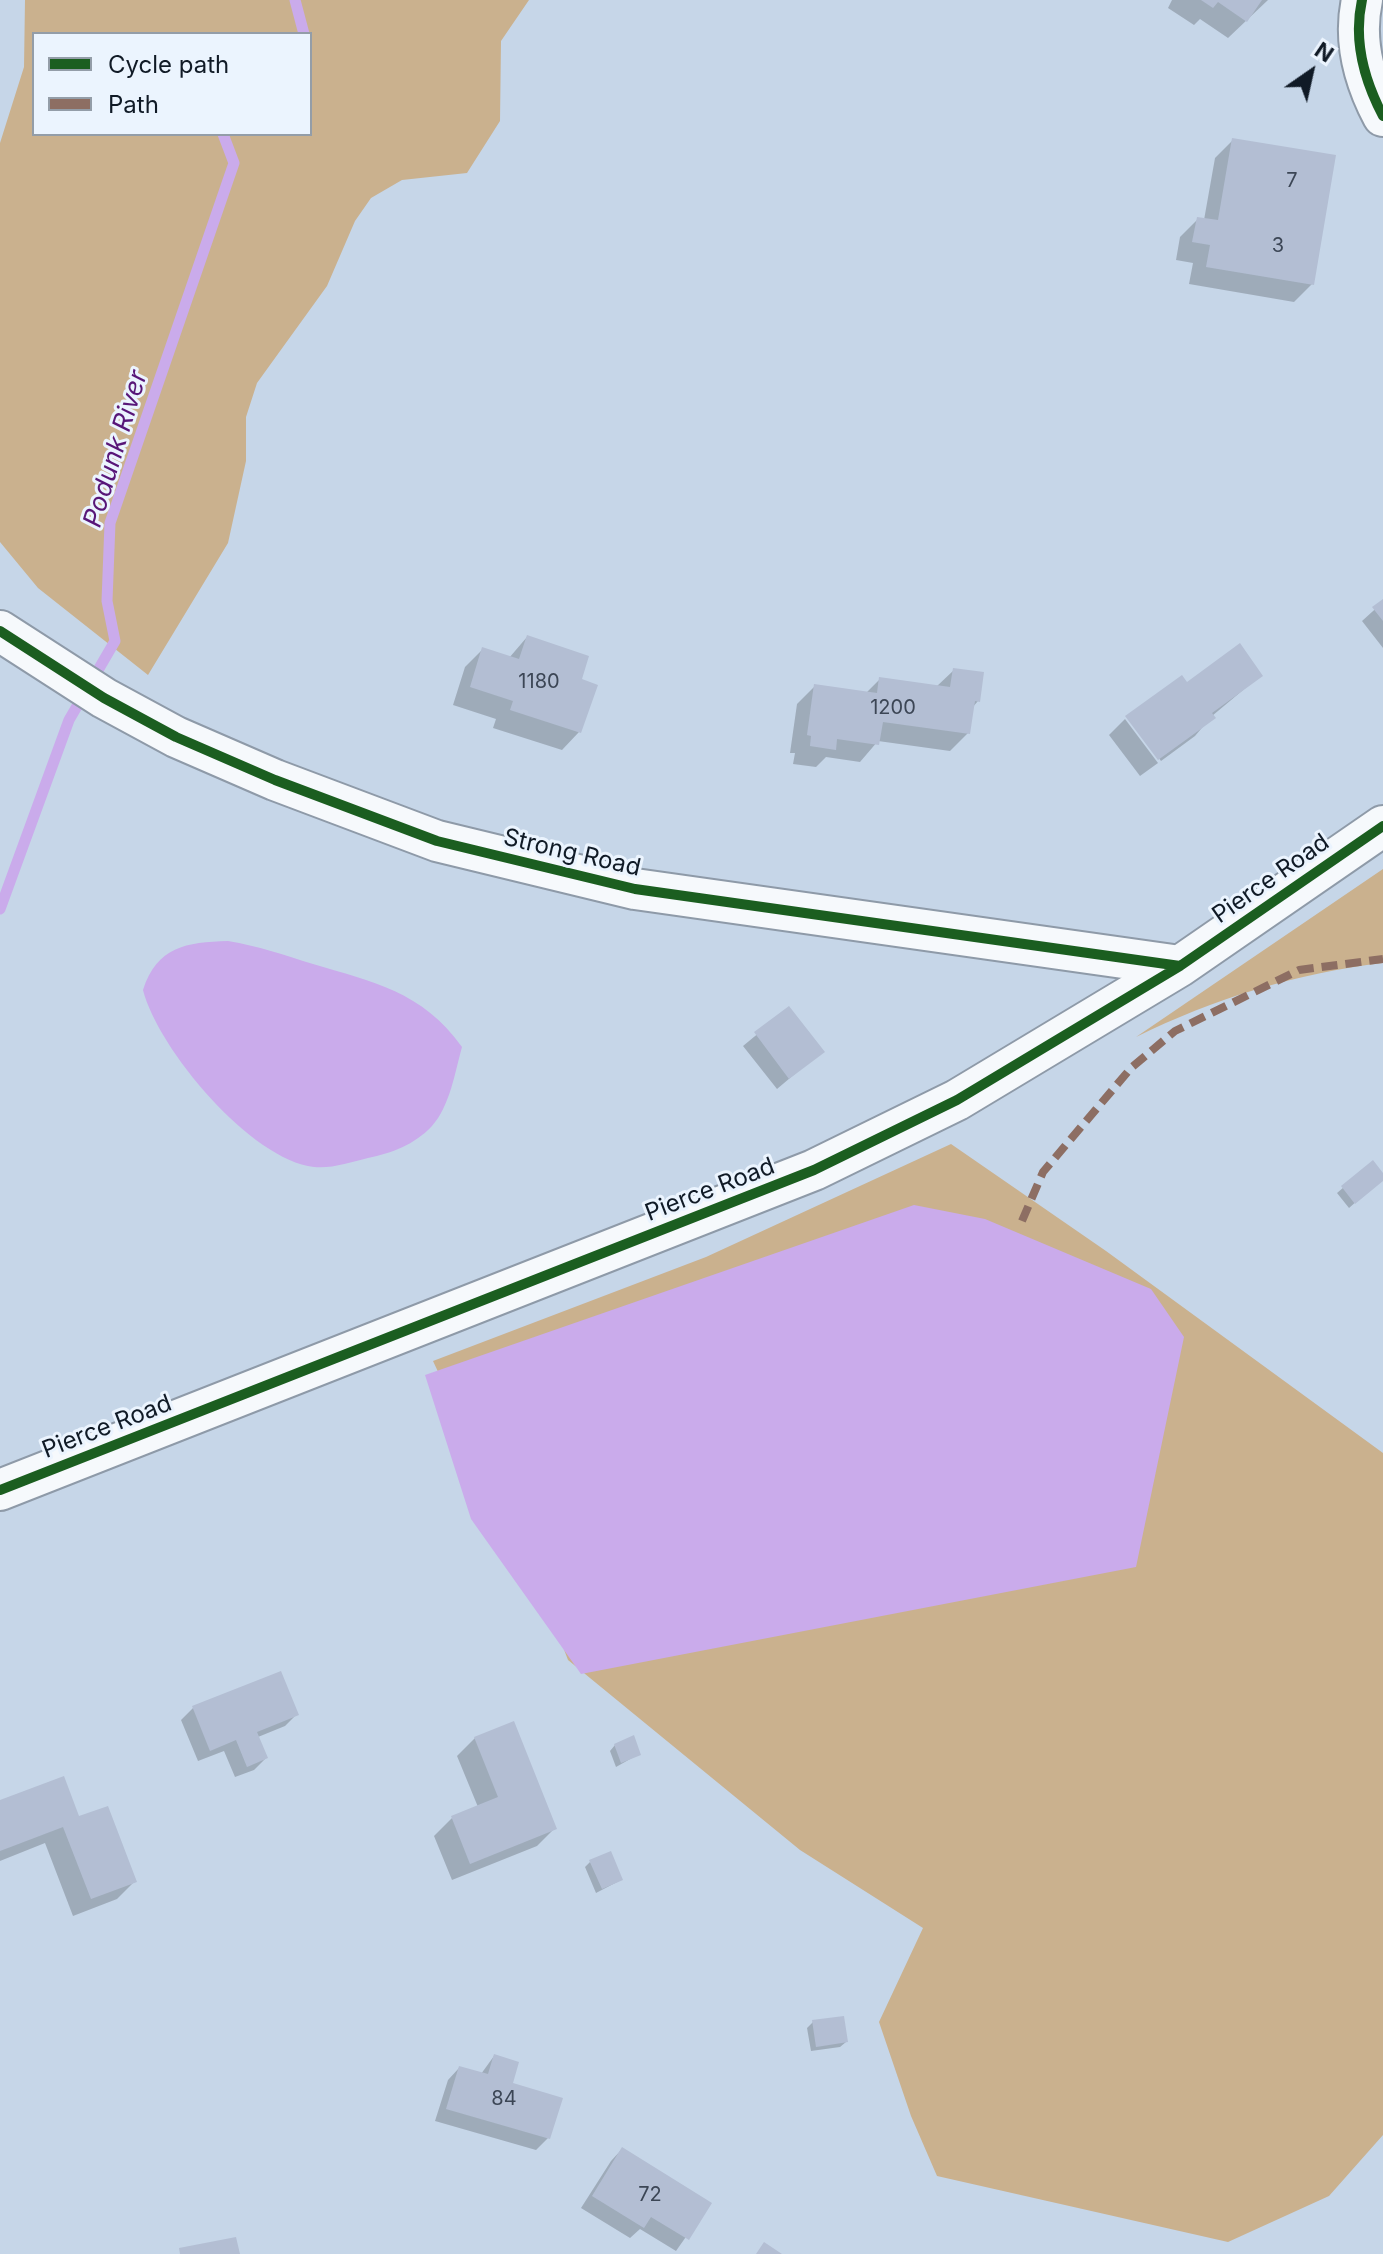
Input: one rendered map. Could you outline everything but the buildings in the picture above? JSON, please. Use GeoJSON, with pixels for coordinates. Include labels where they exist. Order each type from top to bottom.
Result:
{"type":"FeatureCollection","features":[{"type":"Feature","properties":{"kind":"street"},"geometry":{"type":"LineString","coordinates":[[1362,0],[1357,42],[1372,95],[1383,116]]}},
{"type":"Feature","properties":{"kind":"street","name":"Strong Road"},"geometry":{"type":"LineString","coordinates":[[0,631],[88,688],[176,737],[275,780],[437,841],[635,889],[1180,966]]}},
{"type":"Feature","properties":{"kind":"street","name":"Pierce Road"},"geometry":{"type":"LineString","coordinates":[[0,1490],[814,1170],[957,1100],[1180,966],[1383,826]]}},
{"type":"Feature","properties":{"kind":"shaded area"},"geometry":{"type":"Polygon","coordinates":[[[25,0],[529,0],[501,41],[500,121],[467,173],[402,180],[371,198],[355,221],[327,286],[257,383],[246,417],[246,461],[228,543],[148,675],[38,588],[0,542],[0,143],[24,67],[25,0]]]}},
{"type":"Feature","properties":{"kind":"shaded area"},"geometry":{"type":"Polygon","coordinates":[[[1383,869],[1383,963],[1319,973],[1256,990],[1195,1011],[1136,1037],[1383,869]]]}},
{"type":"Feature","properties":{"kind":"shaded area"},"geometry":{"type":"Polygon","coordinates":[[[228,941],[376,983],[413,1001],[447,1028],[462,1047],[448,1099],[432,1126],[394,1151],[341,1165],[314,1167],[289,1160],[263,1145],[236,1123],[210,1098],[167,1042],[143,990],[156,964],[175,950],[199,943],[228,941]]]}},
{"type":"Feature","properties":{"kind":"shaded area"},"geometry":{"type":"Polygon","coordinates":[[[951,1144],[1106,1251],[1383,1453],[1383,2135],[1329,2196],[1228,2242],[937,2176],[911,2116],[879,2022],[923,1928],[800,1850],[568,1660],[547,1605],[433,1361],[706,1257],[951,1144]]]}},
{"type":"Feature","properties":{"kind":"shaded area"},"geometry":{"type":"Polygon","coordinates":[[[914,1205],[985,1219],[1151,1289],[1184,1337],[1136,1567],[581,1674],[471,1519],[425,1375],[914,1205]]]}},
{"type":"Feature","properties":{"kind":"waterway","name":"Podunk River"},"geometry":{"type":"LineString","coordinates":[[295,0],[303,32]]}},
{"type":"Feature","properties":{"kind":"waterway","name":"Podunk River"},"geometry":{"type":"LineString","coordinates":[[0,909],[69,720],[115,641],[107,601],[110,523],[234,163],[224,136]]}},
{"type":"Feature","properties":{"kind":"marked path"},"geometry":{"type":"LineString","coordinates":[[1022,1221],[1043,1172],[1131,1068],[1175,1031],[1299,970],[1383,959]]}},
{"type":"Feature","properties":{"kind":"cycle path"},"geometry":{"type":"LineString","coordinates":[[1362,0],[1359,30],[1362,60],[1383,116]]}},
{"type":"Feature","properties":{"kind":"cycle path"},"geometry":{"type":"LineString","coordinates":[[0,631],[104,698],[176,737],[275,780],[437,841],[635,889],[1180,966]]}},
{"type":"Feature","properties":{"kind":"cycle path"},"geometry":{"type":"LineString","coordinates":[[0,1490],[814,1170],[957,1100],[1180,966],[1383,826]]}}]}
